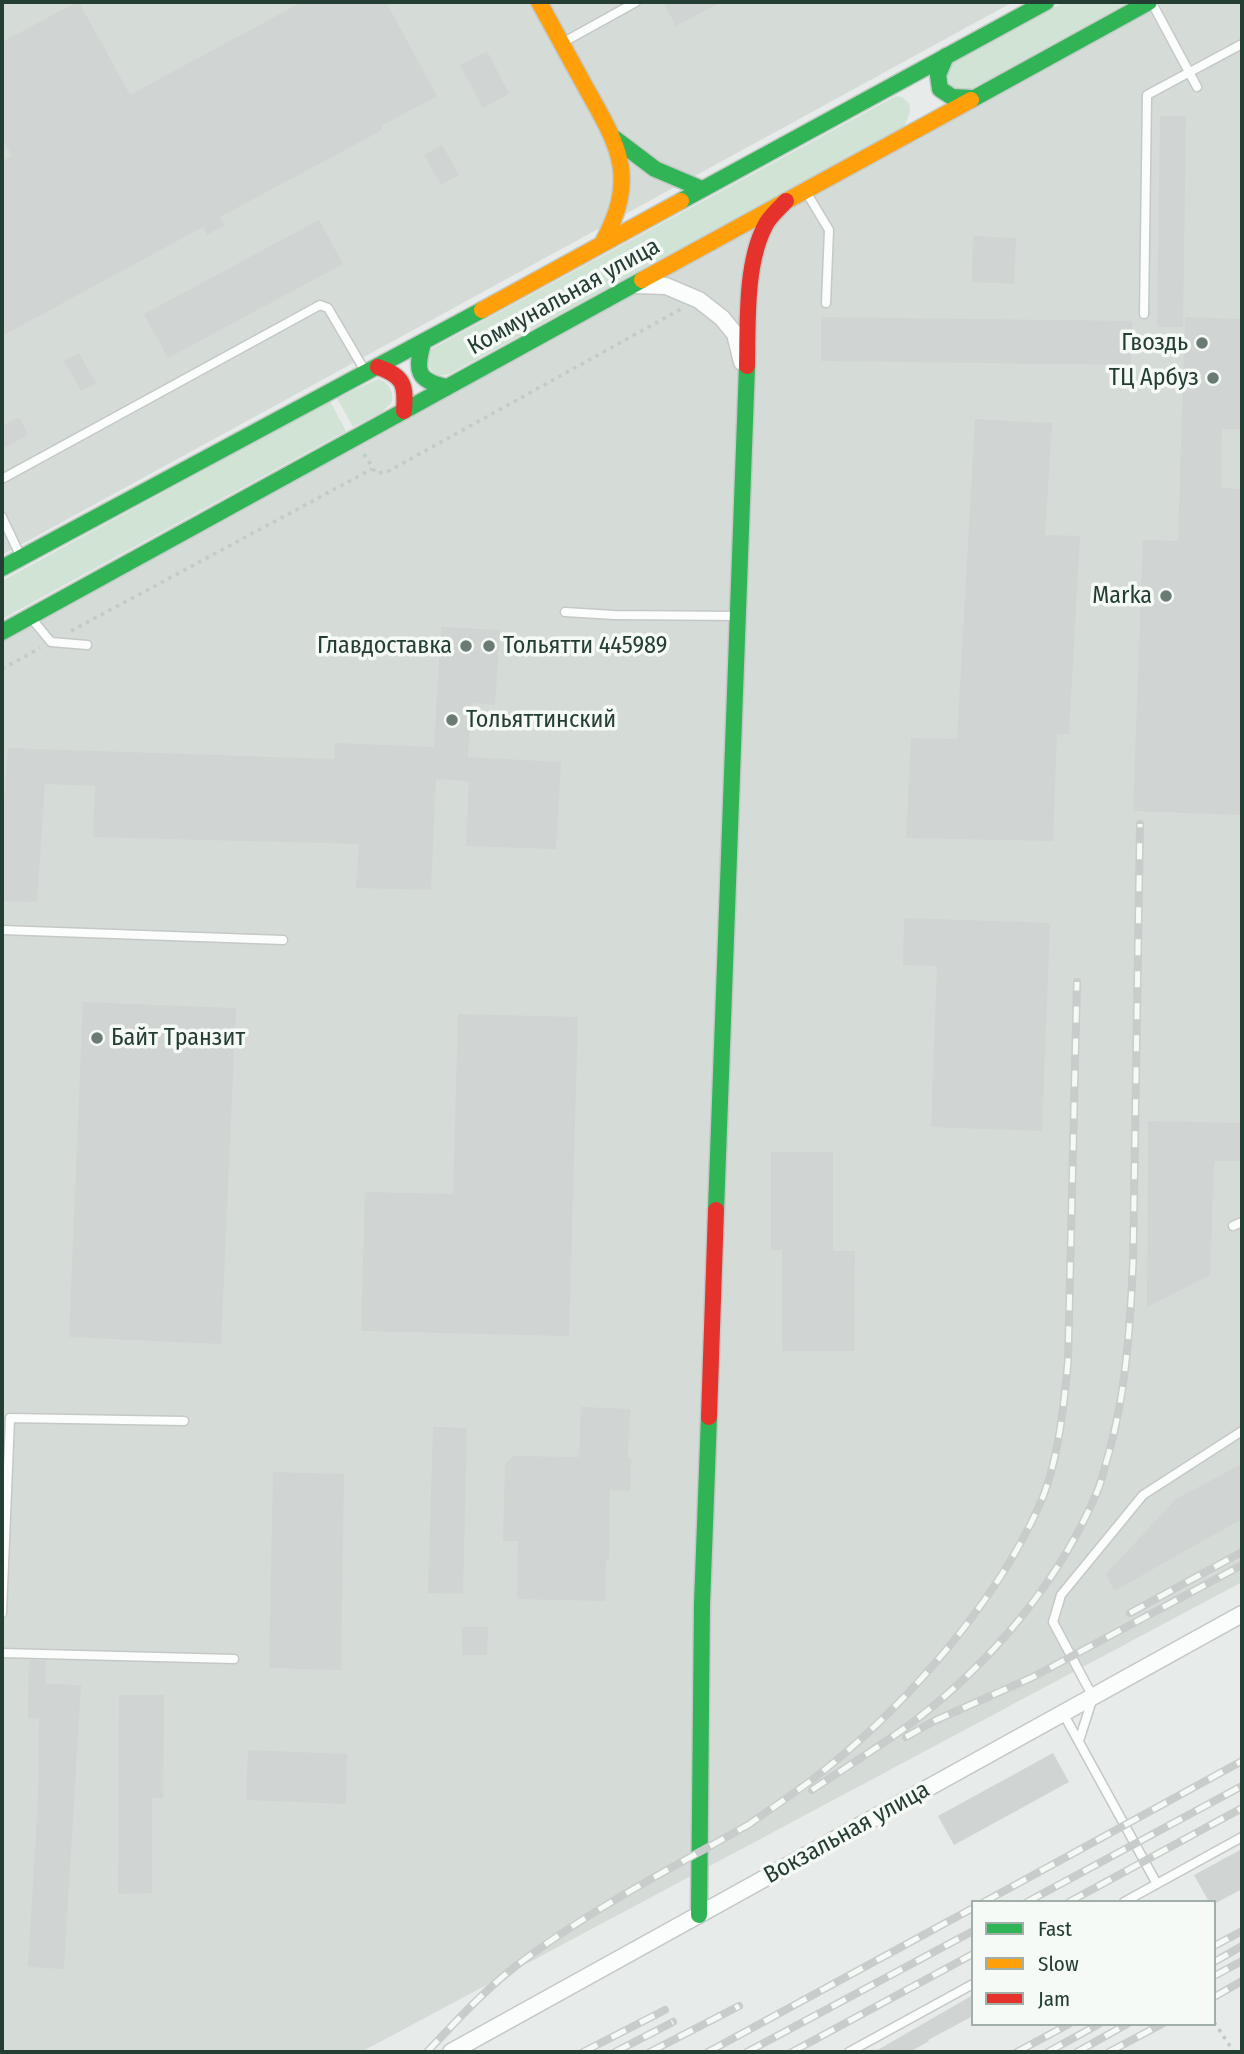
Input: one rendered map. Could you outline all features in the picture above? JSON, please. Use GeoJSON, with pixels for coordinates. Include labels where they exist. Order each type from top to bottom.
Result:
{"type":"FeatureCollection","features":[{"type":"Feature","properties":{"kind":"main road"},"geometry":{"type":"LineString","coordinates":[[539,2],[614,138],[621,166],[622,185],[615,220],[602,244]]}},
{"type":"Feature","properties":{"kind":"main road","name":"Коммунальная улица"},"geometry":{"type":"LineString","coordinates":[[2,568],[372,370],[1046,2]]}},
{"type":"Feature","properties":{"kind":"main road","name":"Коммунальная улица"},"geometry":{"type":"LineString","coordinates":[[2,632],[1150,2]]}},
{"type":"Feature","properties":{"kind":"main road"},"geometry":{"type":"LineString","coordinates":[[946,56],[938,69],[937,79],[941,90],[947,97],[956,100],[974,98]]}},
{"type":"Feature","properties":{"kind":"main road"},"geometry":{"type":"LineString","coordinates":[[898,82],[920,86],[929,92],[933,110],[926,124]]}},
{"type":"Feature","properties":{"kind":"main road"},"geometry":{"type":"LineString","coordinates":[[614,138],[650,168],[679,182],[702,189]]}},
{"type":"Feature","properties":{"kind":"main road"},"geometry":{"type":"LineString","coordinates":[[699,1915],[702,1590],[749,306],[754,258],[765,225],[786,201]]}},
{"type":"Feature","properties":{"kind":"main road"},"geometry":{"type":"LineString","coordinates":[[423,342],[417,361],[420,376],[430,384],[447,387]]}},
{"type":"Feature","properties":{"kind":"main road"},"geometry":{"type":"LineString","coordinates":[[372,370],[394,372],[404,383],[404,411]]}},
{"type":"Feature","properties":{"kind":"street"},"geometry":{"type":"LineString","coordinates":[[633,285],[666,286],[699,300],[722,318],[735,334],[746,377]]}},
{"type":"Feature","properties":{"kind":"street","name":"Вокзальная улица"},"geometry":{"type":"LineString","coordinates":[[451,2052],[1242,1614]]}},
{"type":"Feature","properties":{"kind":"lane"},"geometry":{"type":"LineString","coordinates":[[562,43],[636,2]]}},
{"type":"Feature","properties":{"kind":"lane"},"geometry":{"type":"LineString","coordinates":[[1150,2],[1197,87]]}},
{"type":"Feature","properties":{"kind":"lane"},"geometry":{"type":"LineString","coordinates":[[1144,314],[1147,96],[1242,44]]}},
{"type":"Feature","properties":{"kind":"lane"},"geometry":{"type":"LineString","coordinates":[[805,190],[829,230],[825,303]]}},
{"type":"Feature","properties":{"kind":"lane"},"geometry":{"type":"LineString","coordinates":[[2,480],[320,305],[328,308],[372,370]]}},
{"type":"Feature","properties":{"kind":"lane"},"geometry":{"type":"LineString","coordinates":[[2,517],[21,558]]}},
{"type":"Feature","properties":{"kind":"lane"},"geometry":{"type":"LineString","coordinates":[[565,612],[737,616]]}},
{"type":"Feature","properties":{"kind":"lane"},"geometry":{"type":"LineString","coordinates":[[30,617],[51,642],[87,645]]}},
{"type":"Feature","properties":{"kind":"lane"},"geometry":{"type":"LineString","coordinates":[[2,930],[283,940]]}},
{"type":"Feature","properties":{"kind":"lane"},"geometry":{"type":"LineString","coordinates":[[1233,1226],[1242,1222]]}},
{"type":"Feature","properties":{"kind":"lane"},"geometry":{"type":"LineString","coordinates":[[2,1613],[10,1418],[184,1421]]}},
{"type":"Feature","properties":{"kind":"lane"},"geometry":{"type":"LineString","coordinates":[[1079,1741],[1093,1696],[1053,1622],[1061,1595],[1143,1495],[1242,1431]]}},
{"type":"Feature","properties":{"kind":"lane"},"geometry":{"type":"LineString","coordinates":[[2,1653],[234,1659]]}},
{"type":"Feature","properties":{"kind":"lane"},"geometry":{"type":"LineString","coordinates":[[1063,1713],[1157,1884]]}},
{"type":"Feature","properties":{"kind":"lane"},"geometry":{"type":"LineString","coordinates":[[1128,1900],[1242,1837]]}},
{"type":"Feature","properties":{"kind":"lane"},"geometry":{"type":"LineString","coordinates":[[849,2052],[971,1985]]}},
{"type":"Feature","properties":{"kind":"path"},"geometry":{"type":"LineString","coordinates":[[359,447],[376,473],[387,472],[699,300]]}},
{"type":"Feature","properties":{"kind":"path"},"geometry":{"type":"LineString","coordinates":[[2,669],[372,469]]}},
{"type":"Feature","properties":{"kind":"path"},"geometry":{"type":"LineString","coordinates":[[1216,2025],[1234,2052]]}},
{"type":"Feature","properties":{"kind":"shaded area"},"geometry":{"type":"Polygon","coordinates":[[[2,2],[1013,2],[2,555],[2,2]]]}},
{"type":"Feature","properties":{"kind":"shaded area"},"geometry":{"type":"Polygon","coordinates":[[[1164,2],[1242,2],[1242,1582],[361,2052],[2,2052],[2,632],[1164,2]]]}},
{"type":"Feature","properties":{"kind":"green space"},"geometry":{"type":"Polygon","coordinates":[[[1064,2],[1129,2],[968,91],[949,88],[947,68],[956,60],[1064,2]]]}},
{"type":"Feature","properties":{"kind":"green space"},"geometry":{"type":"Polygon","coordinates":[[[896,96],[909,103],[910,112],[904,127],[451,373],[440,375],[432,371],[428,362],[428,351],[896,96]]]}},
{"type":"Feature","properties":{"kind":"green space"},"geometry":{"type":"Polygon","coordinates":[[[378,379],[390,388],[392,402],[382,412],[353,427],[337,398],[378,379]]]}},
{"type":"Feature","properties":{"kind":"green space"},"geometry":{"type":"Polygon","coordinates":[[[330,401],[346,431],[2,619],[2,581],[330,401]]]}},
{"type":"Feature","properties":{"kind":"building"},"geometry":{"type":"Polygon","coordinates":[[[77,2],[130,95],[302,2],[386,2],[437,96],[381,126],[382,130],[220,217],[224,225],[207,235],[203,227],[2,336],[2,161],[12,156],[2,137],[2,42],[77,2]]]}},
{"type":"Feature","properties":{"kind":"building"},"geometry":{"type":"Polygon","coordinates":[[[663,2],[721,2],[676,26],[663,2]]]}},
{"type":"Feature","properties":{"kind":"building"},"geometry":{"type":"Polygon","coordinates":[[[487,51],[509,94],[483,108],[460,65],[487,51]]]}},
{"type":"Feature","properties":{"kind":"building"},"geometry":{"type":"Polygon","coordinates":[[[1160,116],[1186,116],[1183,327],[1157,327],[1160,116]]]}},
{"type":"Feature","properties":{"kind":"building"},"geometry":{"type":"Polygon","coordinates":[[[442,145],[459,175],[441,185],[424,155],[442,145]]]}},
{"type":"Feature","properties":{"kind":"building"},"geometry":{"type":"Polygon","coordinates":[[[319,220],[343,264],[168,358],[144,314],[319,220]]]}},
{"type":"Feature","properties":{"kind":"building"},"geometry":{"type":"Polygon","coordinates":[[[973,236],[1016,238],[1014,284],[972,282],[973,236]]]}},
{"type":"Feature","properties":{"kind":"building"},"geometry":{"type":"Polygon","coordinates":[[[821,317],[1132,321],[1131,365],[821,361],[821,317]]]}},
{"type":"Feature","properties":{"kind":"building"},"geometry":{"type":"Polygon","coordinates":[[[1185,317],[1242,319],[1242,429],[1222,429],[1221,488],[1242,489],[1242,815],[1133,811],[1143,540],[1178,541],[1185,317]]]}},
{"type":"Feature","properties":{"kind":"building"},"geometry":{"type":"Polygon","coordinates":[[[79,353],[96,383],[81,391],[64,361],[79,353]]]}},
{"type":"Feature","properties":{"kind":"building"},"geometry":{"type":"Polygon","coordinates":[[[19,417],[28,435],[2,449],[2,426],[19,417]]]}},
{"type":"Feature","properties":{"kind":"building"},"geometry":{"type":"Polygon","coordinates":[[[975,419],[1052,423],[1045,535],[1080,536],[1069,734],[1057,734],[1053,841],[906,838],[911,738],[957,739],[975,419]]]}},
{"type":"Feature","properties":{"kind":"building"},"geometry":{"type":"Polygon","coordinates":[[[441,627],[500,630],[495,705],[472,703],[468,757],[561,762],[556,849],[466,846],[469,781],[436,779],[431,890],[356,888],[359,844],[93,837],[95,786],[45,784],[37,902],[2,901],[2,830],[8,748],[334,759],[335,743],[434,747],[441,627]]]}},
{"type":"Feature","properties":{"kind":"building"},"geometry":{"type":"Polygon","coordinates":[[[904,918],[1050,923],[1042,1131],[931,1127],[937,966],[903,965],[904,918]]]}},
{"type":"Feature","properties":{"kind":"building"},"geometry":{"type":"Polygon","coordinates":[[[83,1002],[236,1008],[221,1344],[69,1337],[83,1002]]]}},
{"type":"Feature","properties":{"kind":"building"},"geometry":{"type":"Polygon","coordinates":[[[458,1014],[578,1017],[569,1336],[361,1331],[365,1192],[453,1194],[458,1014]]]}},
{"type":"Feature","properties":{"kind":"building"},"geometry":{"type":"Polygon","coordinates":[[[1148,1121],[1242,1123],[1242,1161],[1214,1161],[1210,1275],[1147,1307],[1148,1121]]]}},
{"type":"Feature","properties":{"kind":"building"},"geometry":{"type":"Polygon","coordinates":[[[771,1152],[833,1152],[833,1251],[855,1251],[854,1351],[782,1351],[782,1250],[771,1250],[771,1152]]]}},
{"type":"Feature","properties":{"kind":"building"},"geometry":{"type":"Polygon","coordinates":[[[581,1407],[630,1409],[630,1491],[610,1490],[609,1561],[606,1560],[605,1601],[517,1599],[518,1541],[503,1541],[505,1464],[513,1456],[579,1457],[581,1407]]]}},
{"type":"Feature","properties":{"kind":"building"},"geometry":{"type":"Polygon","coordinates":[[[433,1427],[467,1428],[463,1594],[428,1593],[433,1427]]]}},
{"type":"Feature","properties":{"kind":"building"},"geometry":{"type":"Polygon","coordinates":[[[1242,1464],[1242,1519],[1114,1591],[1106,1574],[1176,1499],[1242,1464]]]}},
{"type":"Feature","properties":{"kind":"building"},"geometry":{"type":"Polygon","coordinates":[[[273,1472],[344,1474],[341,1670],[269,1668],[273,1472]]]}},
{"type":"Feature","properties":{"kind":"building"},"geometry":{"type":"Polygon","coordinates":[[[462,1627],[488,1627],[487,1655],[462,1655],[462,1627]]]}},
{"type":"Feature","properties":{"kind":"building"},"geometry":{"type":"Polygon","coordinates":[[[29,1660],[46,1661],[45,1684],[81,1685],[64,1969],[28,1967],[38,1800],[39,1718],[28,1718],[29,1660]]]}},
{"type":"Feature","properties":{"kind":"building"},"geometry":{"type":"Polygon","coordinates":[[[119,1695],[164,1695],[163,1798],[152,1798],[152,1893],[118,1894],[119,1695]]]}},
{"type":"Feature","properties":{"kind":"building"},"geometry":{"type":"Polygon","coordinates":[[[248,1750],[347,1754],[346,1804],[246,1800],[248,1750]]]}},
{"type":"Feature","properties":{"kind":"building"},"geometry":{"type":"Polygon","coordinates":[[[1053,1753],[1069,1782],[954,1845],[938,1816],[1053,1753]]]}},
{"type":"Feature","properties":{"kind":"building"},"geometry":{"type":"Polygon","coordinates":[[[1242,1849],[1242,1889],[1216,1903],[1216,1900],[1208,1900],[1194,1875],[1242,1849]]]}},
{"type":"Feature","properties":{"kind":"building"},"geometry":{"type":"Polygon","coordinates":[[[971,1996],[971,2017],[910,2052],[874,2052],[971,1996]]]}},
{"type":"Feature","properties":{"kind":"railway"},"geometry":{"type":"LineString","coordinates":[[812,1790],[913,1722],[942,1699],[995,1647],[1043,1589],[1063,1558],[1097,1492],[1119,1408],[1130,1311],[1140,824]]}},
{"type":"Feature","properties":{"kind":"railway"},"geometry":{"type":"LineString","coordinates":[[745,1827],[827,1768],[858,1742],[919,1682],[975,1614],[1000,1578],[1046,1490],[1059,1435],[1068,1361],[1077,982]]}},
{"type":"Feature","properties":{"kind":"railway"},"geometry":{"type":"LineString","coordinates":[[1130,1613],[1242,1552]]}},
{"type":"Feature","properties":{"kind":"railway"},"geometry":{"type":"LineString","coordinates":[[906,1737],[934,1721],[1033,1677],[1242,1565]]}},
{"type":"Feature","properties":{"kind":"railway"},"geometry":{"type":"LineString","coordinates":[[988,1900],[1242,1761]]}},
{"type":"Feature","properties":{"kind":"railway"},"geometry":{"type":"LineString","coordinates":[[1031,1900],[1242,1786]]}},
{"type":"Feature","properties":{"kind":"railway"},"geometry":{"type":"LineString","coordinates":[[1073,1900],[1242,1808]]}},
{"type":"Feature","properties":{"kind":"railway"},"geometry":{"type":"LineString","coordinates":[[427,2052],[488,1990],[514,1967],[555,1938],[639,1886],[753,1822]]}},
{"type":"Feature","properties":{"kind":"railway"},"geometry":{"type":"LineString","coordinates":[[708,2052],[971,1909]]}},
{"type":"Feature","properties":{"kind":"railway"},"geometry":{"type":"LineString","coordinates":[[1216,1945],[1242,1931]]}},
{"type":"Feature","properties":{"kind":"railway"},"geometry":{"type":"LineString","coordinates":[[747,2052],[971,1932]]}},
{"type":"Feature","properties":{"kind":"railway"},"geometry":{"type":"LineString","coordinates":[[1216,1961],[1242,1946]]}},
{"type":"Feature","properties":{"kind":"railway"},"geometry":{"type":"LineString","coordinates":[[792,2052],[971,1955]]}},
{"type":"Feature","properties":{"kind":"railway"},"geometry":{"type":"LineString","coordinates":[[1216,1975],[1242,1961]]}},
{"type":"Feature","properties":{"kind":"railway"},"geometry":{"type":"LineString","coordinates":[[1216,1996],[1242,1981]]}},
{"type":"Feature","properties":{"kind":"railway"},"geometry":{"type":"LineString","coordinates":[[650,2052],[739,2006]]}},
{"type":"Feature","properties":{"kind":"railway"},"geometry":{"type":"LineString","coordinates":[[583,2052],[665,2010]]}},
{"type":"Feature","properties":{"kind":"railway"},"geometry":{"type":"LineString","coordinates":[[615,2052],[673,2022]]}},
{"type":"Feature","properties":{"kind":"railway"},"geometry":{"type":"LineString","coordinates":[[1017,2052],[1065,2026]]}},
{"type":"Feature","properties":{"kind":"railway"},"geometry":{"type":"LineString","coordinates":[[1048,2052],[1095,2026]]}},
{"type":"Feature","properties":{"kind":"railway"},"geometry":{"type":"LineString","coordinates":[[1077,2052],[1123,2026]]}},
{"type":"Feature","properties":{"kind":"railway"},"geometry":{"type":"LineString","coordinates":[[1109,2052],[1158,2026]]}},
{"type":"Feature","properties":{"kind":"traffic: fast"},"geometry":{"type":"LineString","coordinates":[[681,201],[1046,2]]}},
{"type":"Feature","properties":{"kind":"traffic: fast"},"geometry":{"type":"LineString","coordinates":[[971,100],[1149,2]]}},
{"type":"Feature","properties":{"kind":"traffic: fast"},"geometry":{"type":"LineString","coordinates":[[946,56],[938,75],[940,89],[952,97],[972,98]]}},
{"type":"Feature","properties":{"kind":"traffic: fast"},"geometry":{"type":"LineString","coordinates":[[614,138],[655,169],[702,189]]}},
{"type":"Feature","properties":{"kind":"traffic: fast"},"geometry":{"type":"LineString","coordinates":[[2,632],[642,280]]}},
{"type":"Feature","properties":{"kind":"traffic: fast"},"geometry":{"type":"LineString","coordinates":[[2,568],[482,310]]}},
{"type":"Feature","properties":{"kind":"traffic: fast"},"geometry":{"type":"LineString","coordinates":[[423,343],[419,361],[421,373],[429,382],[447,387]]}},
{"type":"Feature","properties":{"kind":"traffic: fast"},"geometry":{"type":"LineString","coordinates":[[716,1210],[747,366]]}},
{"type":"Feature","properties":{"kind":"traffic: fast"},"geometry":{"type":"LineString","coordinates":[[699,1915],[702,1604],[709,1417]]}},
{"type":"Feature","properties":{"kind":"traffic: slow"},"geometry":{"type":"LineString","coordinates":[[539,2],[608,128],[620,164],[622,181],[619,200],[602,244]]}},
{"type":"Feature","properties":{"kind":"traffic: slow"},"geometry":{"type":"LineString","coordinates":[[642,280],[971,100]]}},
{"type":"Feature","properties":{"kind":"traffic: slow"},"geometry":{"type":"LineString","coordinates":[[482,310],[681,201]]}},
{"type":"Feature","properties":{"kind":"traffic: jam"},"geometry":{"type":"LineString","coordinates":[[747,366],[749,294],[754,258],[767,223],[786,201]]}},
{"type":"Feature","properties":{"kind":"traffic: jam"},"geometry":{"type":"LineString","coordinates":[[378,367],[393,374],[402,383],[404,411]]}},
{"type":"Feature","properties":{"kind":"traffic: jam"},"geometry":{"type":"LineString","coordinates":[[709,1417],[716,1210]]}},
{"type":"Feature","properties":{"kind":"place","name":"Гвоздь"},"geometry":{"type":"Point","coordinates":[1202,343]}},
{"type":"Feature","properties":{"kind":"place","name":"ТЦ Арбуз"},"geometry":{"type":"Point","coordinates":[1213,378]}},
{"type":"Feature","properties":{"kind":"place","name":"Marka"},"geometry":{"type":"Point","coordinates":[1166,596]}},
{"type":"Feature","properties":{"kind":"place","name":"Главдоставка"},"geometry":{"type":"Point","coordinates":[466,646]}},
{"type":"Feature","properties":{"kind":"place","name":"Тольятти 445989"},"geometry":{"type":"Point","coordinates":[489,646]}},
{"type":"Feature","properties":{"kind":"place","name":"Тольяттинский"},"geometry":{"type":"Point","coordinates":[452,720]}},
{"type":"Feature","properties":{"kind":"place","name":"Байт Транзит"},"geometry":{"type":"Point","coordinates":[97,1038]}}]}
